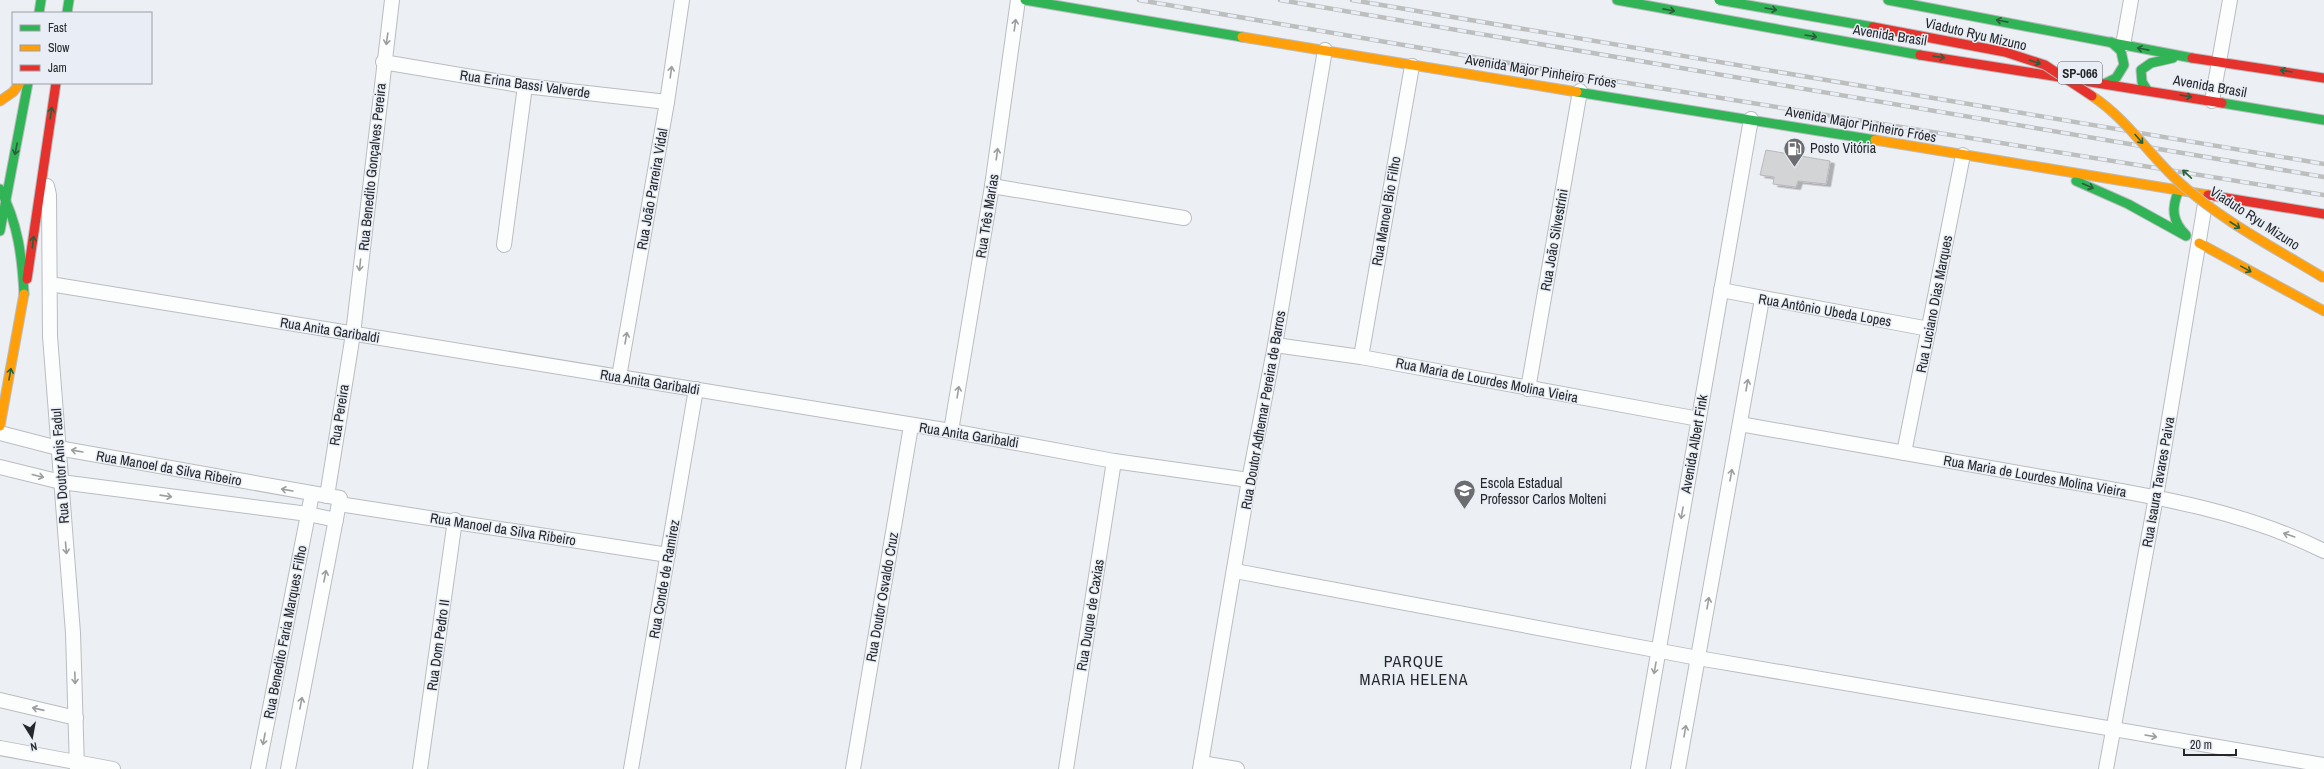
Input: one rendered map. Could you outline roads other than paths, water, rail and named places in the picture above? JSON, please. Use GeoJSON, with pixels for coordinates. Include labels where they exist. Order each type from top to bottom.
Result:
{"type":"FeatureCollection","features":[{"type":"Feature","properties":{"kind":"main road"},"geometry":{"type":"LineString","coordinates":[[39,12],[41,0]]}},
{"type":"Feature","properties":{"kind":"main road"},"geometry":{"type":"LineString","coordinates":[[67,12],[69,0]]}},
{"type":"Feature","properties":{"kind":"main road","name":"Avenida Major Pinheiro Fróes"},"geometry":{"type":"LineString","coordinates":[[1025,0],[1412,66],[1751,118],[1963,156],[2179,190],[2202,188],[2324,214]]}},
{"type":"Feature","properties":{"kind":"main road","name":"Avenida Brasil"},"geometry":{"type":"LineString","coordinates":[[1617,0],[1884,49],[2106,83],[2324,120]]}},
{"type":"Feature","properties":{"kind":"main road","name":"Viaduto Ryu Mizuno"},"geometry":{"type":"LineString","coordinates":[[1719,0],[1946,40],[2005,52],[2045,66],[2098,100],[2124,122],[2178,181],[2213,210],[2324,278]]}},
{"type":"Feature","properties":{"kind":"main road","name":"Avenida Brasil"},"geometry":{"type":"LineString","coordinates":[[1888,0],[2181,56],[2324,78]]}},
{"type":"Feature","properties":{"kind":"main road"},"geometry":{"type":"LineString","coordinates":[[2106,83],[2116,78],[2124,65],[2121,51],[2117,44]]}},
{"type":"Feature","properties":{"kind":"main road"},"geometry":{"type":"LineString","coordinates":[[2147,90],[2141,82],[2139,75],[2142,68],[2149,62],[2181,56]]}},
{"type":"Feature","properties":{"kind":"main road","name":"SP-066"},"geometry":{"type":"LineString","coordinates":[[2077,71],[2100,85],[2111,94]]}},
{"type":"Feature","properties":{"kind":"main road"},"geometry":{"type":"LineString","coordinates":[[0,102],[13,92],[19,84]]}},
{"type":"Feature","properties":{"kind":"main road"},"geometry":{"type":"LineString","coordinates":[[0,232],[28,84]]}},
{"type":"Feature","properties":{"kind":"main road"},"geometry":{"type":"LineString","coordinates":[[0,426],[33,247],[42,164],[56,84]]}},
{"type":"Feature","properties":{"kind":"main road","name":"Avenida Major Pinheiro Fróes"},"geometry":{"type":"LineString","coordinates":[[2053,170],[2128,204],[2324,311]]}},
{"type":"Feature","properties":{"kind":"main road","name":"Viaduto Ryu Mizuno"},"geometry":{"type":"LineString","coordinates":[[2202,188],[2214,198],[2269,234]]}},
{"type":"Feature","properties":{"kind":"main road"},"geometry":{"type":"LineString","coordinates":[[0,189],[18,226],[22,246],[24,294]]}},
{"type":"Feature","properties":{"kind":"main road"},"geometry":{"type":"LineString","coordinates":[[2179,190],[2172,206],[2172,215],[2175,223],[2186,236]]}},
{"type":"Feature","properties":{"kind":"street","name":"Rua Benedito Gonçalves Pereira"},"geometry":{"type":"LineString","coordinates":[[353,334],[392,0]]}},
{"type":"Feature","properties":{"kind":"street","name":"Rua João Parreira Vidal"},"geometry":{"type":"LineString","coordinates":[[619,377],[682,0]]}},
{"type":"Feature","properties":{"kind":"street","name":"Rua Três Marias"},"geometry":{"type":"LineString","coordinates":[[952,431],[992,186],[1018,0]]}},
{"type":"Feature","properties":{"kind":"street"},"geometry":{"type":"LineString","coordinates":[[2117,44],[2131,0]]}},
{"type":"Feature","properties":{"kind":"street"},"geometry":{"type":"LineString","coordinates":[[2212,101],[2230,0]]}},
{"type":"Feature","properties":{"kind":"street","name":"Rua Doutor Adhemar Pereira de Barros"},"geometry":{"type":"LineString","coordinates":[[1200,766],[1235,571],[1249,480],[1275,345],[1325,50]]}},
{"type":"Feature","properties":{"kind":"street","name":"Rua Erina Bassi Valverde"},"geometry":{"type":"LineString","coordinates":[[384,62],[525,86],[666,102]]}},
{"type":"Feature","properties":{"kind":"street","name":"Rua Manoel Bio Filho"},"geometry":{"type":"LineString","coordinates":[[1361,357],[1412,66]]}},
{"type":"Feature","properties":{"kind":"street"},"geometry":{"type":"LineString","coordinates":[[504,245],[525,86]]}},
{"type":"Feature","properties":{"kind":"street","name":"Rua João Silvestrini"},"geometry":{"type":"LineString","coordinates":[[1528,389],[1580,91]]}},
{"type":"Feature","properties":{"kind":"street","name":"Avenida Albert Fink"},"geometry":{"type":"LineString","coordinates":[[1638,769],[1751,118]]}},
{"type":"Feature","properties":{"kind":"street","name":"Rua Luciano Dias Marques"},"geometry":{"type":"LineString","coordinates":[[1904,453],[1963,156]]}},
{"type":"Feature","properties":{"kind":"street","name":"Rua Doutor Anis Fadul"},"geometry":{"type":"LineString","coordinates":[[42,164],[49,196],[50,336],[73,633],[77,766]]}},
{"type":"Feature","properties":{"kind":"street"},"geometry":{"type":"LineString","coordinates":[[992,186],[1184,218]]}},
{"type":"Feature","properties":{"kind":"street","name":"Rua Isaura Tavares Paiva"},"geometry":{"type":"LineString","coordinates":[[2106,769],[2156,497],[2199,243],[2202,188]]}},
{"type":"Feature","properties":{"kind":"street","name":"Rua Anita Garibaldi"},"geometry":{"type":"LineString","coordinates":[[50,284],[696,389],[911,426],[952,431],[1114,461],[1249,480]]}},
{"type":"Feature","properties":{"kind":"street","name":"Rua Antônio Ubeda Lopes"},"geometry":{"type":"LineString","coordinates":[[1721,290],[1762,299],[1929,329]]}},
{"type":"Feature","properties":{"kind":"street"},"geometry":{"type":"LineString","coordinates":[[1678,769],[1762,299]]}},
{"type":"Feature","properties":{"kind":"street","name":"Rua Pereira"},"geometry":{"type":"LineString","coordinates":[[335,499],[353,334]]}},
{"type":"Feature","properties":{"kind":"street","name":"Rua Maria de Lourdes Molina Vieira"},"geometry":{"type":"LineString","coordinates":[[1275,345],[1361,357],[1528,389],[1699,419]]}},
{"type":"Feature","properties":{"kind":"street","name":"Rua Conde de Ramirez"},"geometry":{"type":"LineString","coordinates":[[631,769],[696,389]]}},
{"type":"Feature","properties":{"kind":"street","name":"Rua Maria de Lourdes Molina Vieira"},"geometry":{"type":"LineString","coordinates":[[1740,424],[2156,497],[2232,516],[2300,539],[2324,551]]}},
{"type":"Feature","properties":{"kind":"street","name":"Rua Doutor Osvaldo Cruz"},"geometry":{"type":"LineString","coordinates":[[853,769],[911,426]]}},
{"type":"Feature","properties":{"kind":"street","name":"Rua Manoel da Silva Ribeiro"},"geometry":{"type":"LineString","coordinates":[[0,433],[58,448],[335,499],[668,555]]}},
{"type":"Feature","properties":{"kind":"street","name":"Rua Duque de Caxias"},"geometry":{"type":"LineString","coordinates":[[1066,769],[1114,461]]}},
{"type":"Feature","properties":{"kind":"street","name":"Rua Manoel da Silva Ribeiro"},"geometry":{"type":"LineString","coordinates":[[0,467],[61,482],[308,514],[336,520]]}},
{"type":"Feature","properties":{"kind":"street","name":"Rua Benedito Faria Marques Filho"},"geometry":{"type":"LineString","coordinates":[[258,769],[312,494]]}},
{"type":"Feature","properties":{"kind":"street","name":"Rua Benedito Faria Marques Filho"},"geometry":{"type":"LineString","coordinates":[[288,769],[336,520],[335,499]]}},
{"type":"Feature","properties":{"kind":"street","name":"Rua Dom Pedro II"},"geometry":{"type":"LineString","coordinates":[[420,769],[455,520]]}},
{"type":"Feature","properties":{"kind":"street"},"geometry":{"type":"LineString","coordinates":[[1235,571],[1698,658],[2324,765]]}},
{"type":"Feature","properties":{"kind":"street"},"geometry":{"type":"LineString","coordinates":[[0,700],[76,718]]}},
{"type":"Feature","properties":{"kind":"street"},"geometry":{"type":"LineString","coordinates":[[0,748],[77,766],[113,769]]}},
{"type":"Feature","properties":{"kind":"street"},"geometry":{"type":"LineString","coordinates":[[1200,766],[1237,769]]}},
{"type":"Feature","properties":{"kind":"railway"},"geometry":{"type":"LineString","coordinates":[[1139,0],[1603,79],[2324,195]]}},
{"type":"Feature","properties":{"kind":"railway"},"geometry":{"type":"LineString","coordinates":[[1280,0],[2324,177]]}},
{"type":"Feature","properties":{"kind":"railway"},"geometry":{"type":"LineString","coordinates":[[1352,0],[2324,164]]}},
{"type":"Feature","properties":{"kind":"place","name":"Posto Vitória"},"geometry":{"type":"Point","coordinates":[1795,168]}},
{"type":"Feature","properties":{"kind":"place","name":"Escola Estadual Professor Carlos Molteni"},"geometry":{"type":"Point","coordinates":[1465,510]}},
{"type":"Feature","properties":{"kind":"district","name":"PARQUE MARIA HELENA"},"geometry":{"type":"Point","coordinates":[1414,670]}}]}
